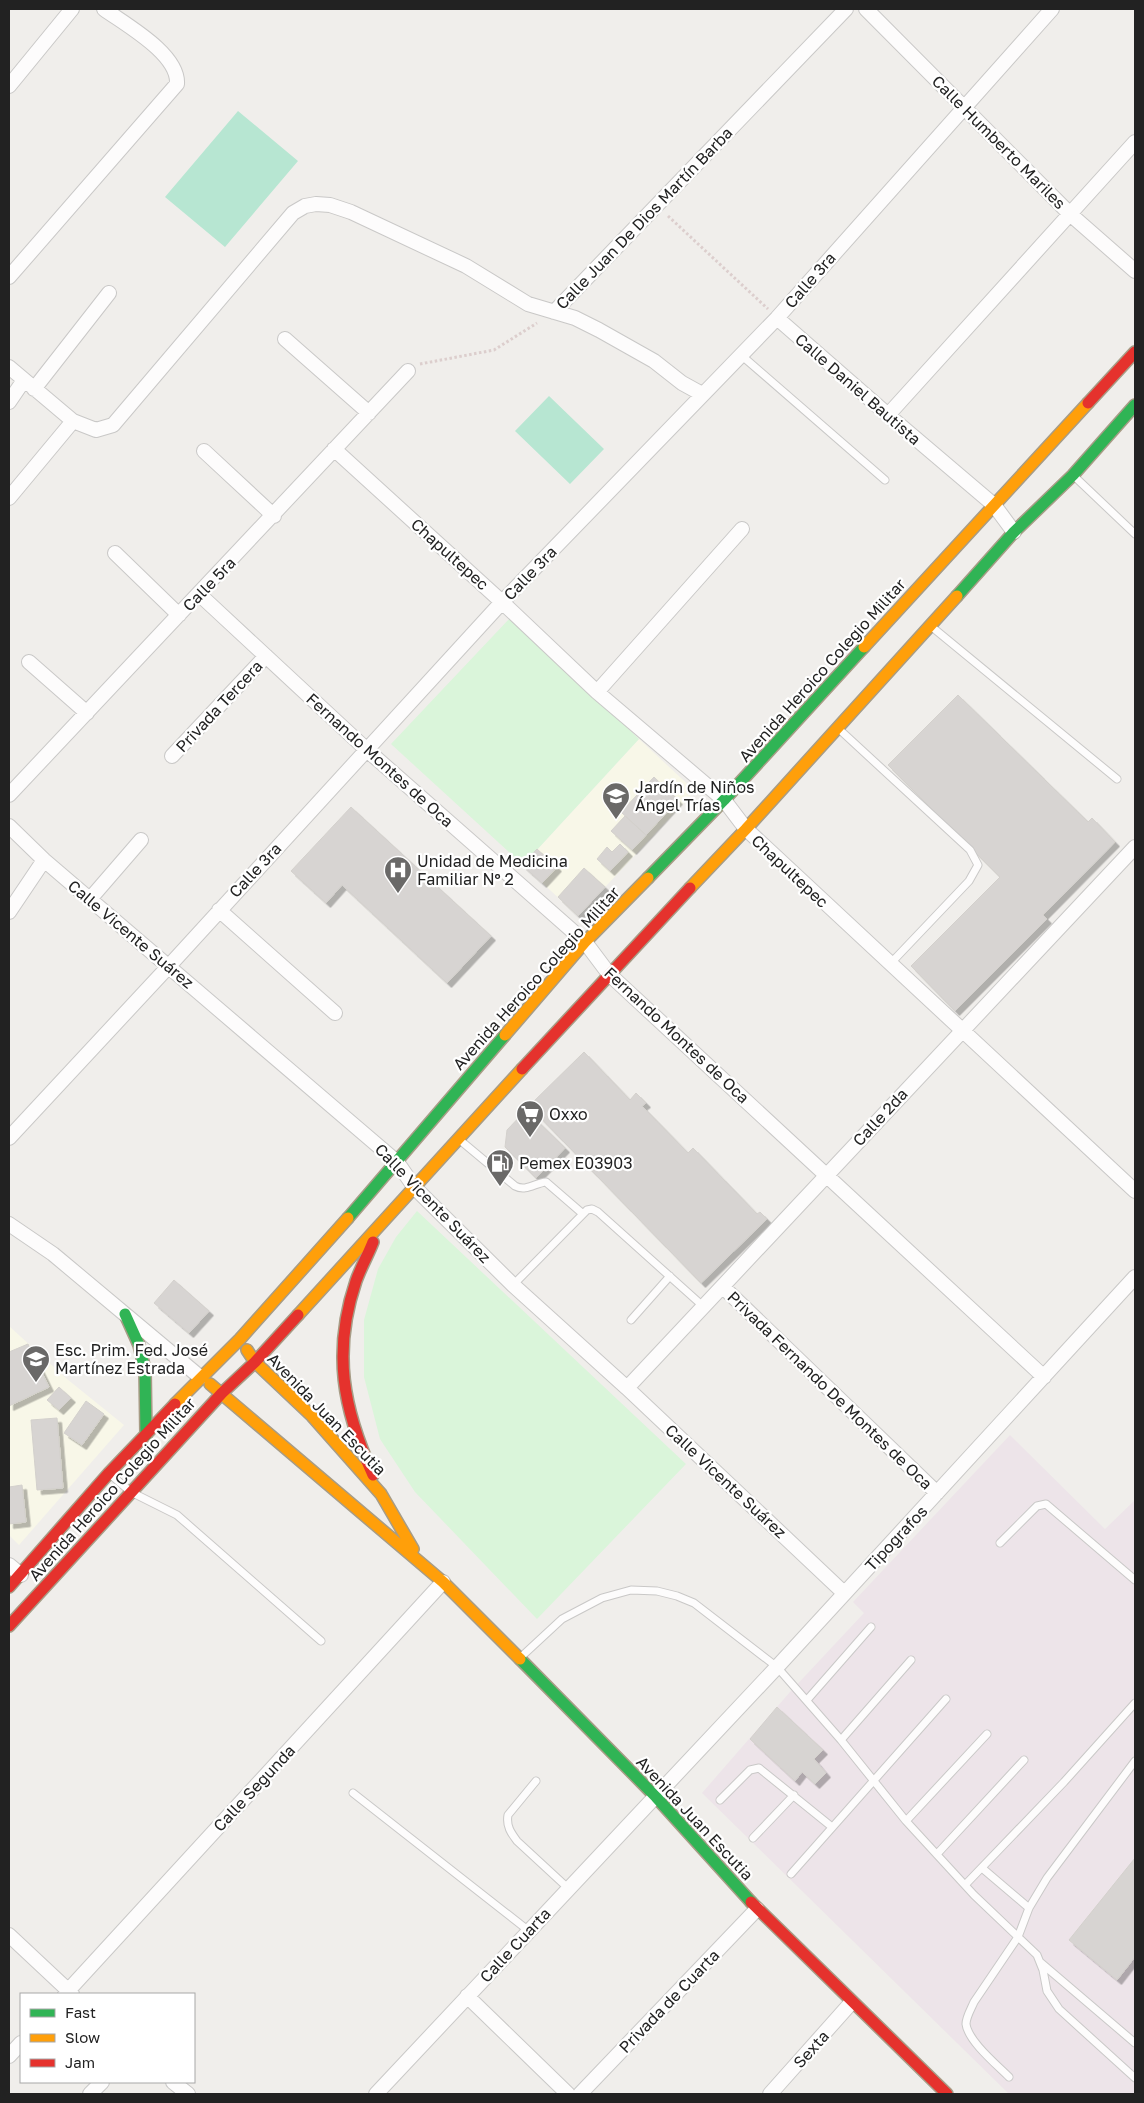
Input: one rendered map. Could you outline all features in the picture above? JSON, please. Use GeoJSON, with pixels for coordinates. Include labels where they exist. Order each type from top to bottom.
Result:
{"type":"FeatureCollection","features":[{"type":"Feature","properties":{"kind":"main road","name":"Avenida Heroico Colegio Militar"},"geometry":{"type":"LineString","coordinates":[[9,1587],[109,1473],[200,1377],[240,1339],[397,1162],[585,942],[724,800],[1135,352]]}},
{"type":"Feature","properties":{"kind":"main road","name":"Avenida Heroico Colegio Militar"},"geometry":{"type":"LineString","coordinates":[[9,1626],[222,1393],[254,1362],[415,1188],[609,974],[746,830],[1014,532],[1073,475],[1135,405]]}},
{"type":"Feature","properties":{"kind":"main road"},"geometry":{"type":"LineString","coordinates":[[379,1227],[356,1282],[348,1317],[343,1364],[345,1394],[351,1420],[381,1494]]}},
{"type":"Feature","properties":{"kind":"main road"},"geometry":{"type":"LineString","coordinates":[[125,1314],[138,1345],[145,1370],[146,1435]]}},
{"type":"Feature","properties":{"kind":"main road","name":"Avenida Juan Escutia"},"geometry":{"type":"LineString","coordinates":[[240,1339],[254,1362],[312,1416],[381,1494],[421,1562]]}},
{"type":"Feature","properties":{"kind":"main road","name":"Avenida Juan Escutia"},"geometry":{"type":"LineString","coordinates":[[200,1377],[222,1393],[443,1582],[656,1797],[757,1909],[947,2094]]}},
{"type":"Feature","properties":{"kind":"street"},"geometry":{"type":"LineString","coordinates":[[9,86],[72,9]]}},
{"type":"Feature","properties":{"kind":"street"},"geometry":{"type":"LineString","coordinates":[[9,277],[177,84],[177,76],[172,64],[158,49],[104,9]]}},
{"type":"Feature","properties":{"kind":"street","name":"Calle Juan De Dios Martín Barba"},"geometry":{"type":"LineString","coordinates":[[554,312],[846,9]]}},
{"type":"Feature","properties":{"kind":"street","name":"Calle Humberto Mariles"},"geometry":{"type":"LineString","coordinates":[[866,9],[1070,214],[1135,271]]}},
{"type":"Feature","properties":{"kind":"street","name":"Calle 3ra"},"geometry":{"type":"LineString","coordinates":[[9,1138],[502,602],[702,394],[778,318],[1052,9]]}},
{"type":"Feature","properties":{"kind":"street"},"geometry":{"type":"LineString","coordinates":[[888,415],[1135,142]]}},
{"type":"Feature","properties":{"kind":"street"},"geometry":{"type":"LineString","coordinates":[[9,366],[73,421],[96,430],[113,425],[293,213],[305,206],[323,205],[351,212],[466,266],[528,304],[575,318],[654,361],[682,383],[702,394]]}},
{"type":"Feature","properties":{"kind":"street"},"geometry":{"type":"LineString","coordinates":[[9,402],[29,384],[109,293]]}},
{"type":"Feature","properties":{"kind":"street","name":"Calle Daniel Bautista"},"geometry":{"type":"LineString","coordinates":[[778,318],[994,505],[1014,532]]}},
{"type":"Feature","properties":{"kind":"street"},"geometry":{"type":"LineString","coordinates":[[285,339],[368,413]]}},
{"type":"Feature","properties":{"kind":"street","name":"Calle 5ra"},"geometry":{"type":"LineString","coordinates":[[9,795],[274,516],[408,371]]}},
{"type":"Feature","properties":{"kind":"street"},"geometry":{"type":"LineString","coordinates":[[9,498],[73,421]]}},
{"type":"Feature","properties":{"kind":"street","name":"Chapultepec"},"geometry":{"type":"LineString","coordinates":[[334,449],[502,602],[597,692],[724,800],[746,830],[1135,1191]]}},
{"type":"Feature","properties":{"kind":"street"},"geometry":{"type":"LineString","coordinates":[[204,451],[274,516]]}},
{"type":"Feature","properties":{"kind":"street"},"geometry":{"type":"LineString","coordinates":[[597,692],[742,529]]}},
{"type":"Feature","properties":{"kind":"street"},"geometry":{"type":"LineString","coordinates":[[115,553],[179,615]]}},
{"type":"Feature","properties":{"kind":"street","name":"Fernando Montes de Oca"},"geometry":{"type":"LineString","coordinates":[[199,594],[367,750],[585,942],[609,974],[1044,1377]]}},
{"type":"Feature","properties":{"kind":"street","name":"Privada Tercera"},"geometry":{"type":"LineString","coordinates":[[172,756],[266,656]]}},
{"type":"Feature","properties":{"kind":"street"},"geometry":{"type":"LineString","coordinates":[[29,662],[87,713]]}},
{"type":"Feature","properties":{"kind":"street","name":"Calle Vicente Suárez"},"geometry":{"type":"LineString","coordinates":[[9,826],[44,860],[397,1162],[415,1188],[513,1285],[627,1388],[844,1594]]}},
{"type":"Feature","properties":{"kind":"street"},"geometry":{"type":"LineString","coordinates":[[90,899],[141,840]]}},
{"type":"Feature","properties":{"kind":"street","name":"Calle 2da"},"geometry":{"type":"LineString","coordinates":[[627,1388],[1135,847]]}},
{"type":"Feature","properties":{"kind":"street"},"geometry":{"type":"LineString","coordinates":[[9,912],[44,860]]}},
{"type":"Feature","properties":{"kind":"street"},"geometry":{"type":"LineString","coordinates":[[219,910],[335,1013]]}},
{"type":"Feature","properties":{"kind":"street"},"geometry":{"type":"LineString","coordinates":[[9,1224],[53,1254],[200,1377]]}},
{"type":"Feature","properties":{"kind":"street","name":"Tipografos"},"geometry":{"type":"LineString","coordinates":[[656,1797],[1135,1277]]}},
{"type":"Feature","properties":{"kind":"street","name":"Privada Fernando De Montes de Oca"},"geometry":{"type":"LineString","coordinates":[[723,1287],[937,1493]]}},
{"type":"Feature","properties":{"kind":"street"},"geometry":{"type":"LineString","coordinates":[[9,1565],[20,1574]]}},
{"type":"Feature","properties":{"kind":"street","name":"Calle Segunda"},"geometry":{"type":"LineString","coordinates":[[68,1993],[443,1582]]}},
{"type":"Feature","properties":{"kind":"street","name":"Calle Cuarta"},"geometry":{"type":"LineString","coordinates":[[376,2094],[656,1797]]}},
{"type":"Feature","properties":{"kind":"street","name":"Privada de Cuarta"},"geometry":{"type":"LineString","coordinates":[[580,2094],[757,1909]]}},
{"type":"Feature","properties":{"kind":"street"},"geometry":{"type":"LineString","coordinates":[[9,1936],[68,1993]]}},
{"type":"Feature","properties":{"kind":"street"},"geometry":{"type":"LineString","coordinates":[[467,1996],[568,2094]]}},
{"type":"Feature","properties":{"kind":"street","name":"Sexta"},"geometry":{"type":"LineString","coordinates":[[770,2094],[852,2003]]}},
{"type":"Feature","properties":{"kind":"street"},"geometry":{"type":"LineString","coordinates":[[9,2056],[20,2044]]}},
{"type":"Feature","properties":{"kind":"street"},"geometry":{"type":"LineString","coordinates":[[90,2094],[101,2083]]}},
{"type":"Feature","properties":{"kind":"street"},"geometry":{"type":"LineString","coordinates":[[174,2083],[188,2094]]}},
{"type":"Feature","properties":{"kind":"lane"},"geometry":{"type":"LineString","coordinates":[[741,355],[885,480]]}},
{"type":"Feature","properties":{"kind":"lane"},"geometry":{"type":"LineString","coordinates":[[1073,475],[1135,534]]}},
{"type":"Feature","properties":{"kind":"lane"},"geometry":{"type":"LineString","coordinates":[[930,625],[1117,778]]}},
{"type":"Feature","properties":{"kind":"lane"},"geometry":{"type":"LineString","coordinates":[[838,728],[970,850],[978,865],[969,881],[890,964]]}},
{"type":"Feature","properties":{"kind":"lane"},"geometry":{"type":"LineString","coordinates":[[459,1139],[515,1186],[520,1189],[546,1182],[583,1214]]}},
{"type":"Feature","properties":{"kind":"lane"},"geometry":{"type":"LineString","coordinates":[[513,1285],[587,1210],[592,1210],[598,1212],[704,1308]]}},
{"type":"Feature","properties":{"kind":"lane"},"geometry":{"type":"LineString","coordinates":[[631,1320],[670,1276]]}},
{"type":"Feature","properties":{"kind":"lane"},"geometry":{"type":"LineString","coordinates":[[109,1473],[131,1492],[177,1516],[321,1641]]}},
{"type":"Feature","properties":{"kind":"lane"},"geometry":{"type":"LineString","coordinates":[[1000,1543],[1037,1506],[1046,1504],[1135,1580]]}},
{"type":"Feature","properties":{"kind":"lane"},"geometry":{"type":"LineString","coordinates":[[520,1659],[562,1619],[602,1598],[631,1590],[657,1591],[694,1603],[777,1667],[841,1740],[906,1821],[965,1885],[1037,1955],[1047,1991],[1059,2009],[1135,2078]]}},
{"type":"Feature","properties":{"kind":"lane"},"geometry":{"type":"LineString","coordinates":[[806,1700],[871,1627]]}},
{"type":"Feature","properties":{"kind":"lane"},"geometry":{"type":"LineString","coordinates":[[841,1740],[911,1660]]}},
{"type":"Feature","properties":{"kind":"lane"},"geometry":{"type":"LineString","coordinates":[[791,1874],[946,1699]]}},
{"type":"Feature","properties":{"kind":"lane"},"geometry":{"type":"LineString","coordinates":[[965,1885],[1064,1782],[1135,1703]]}},
{"type":"Feature","properties":{"kind":"lane"},"geometry":{"type":"LineString","coordinates":[[906,1821],[987,1734]]}},
{"type":"Feature","properties":{"kind":"lane"},"geometry":{"type":"LineString","coordinates":[[937,1854],[1024,1760]]}},
{"type":"Feature","properties":{"kind":"lane"},"geometry":{"type":"LineString","coordinates":[[1009,2077],[973,2040],[966,2024],[974,2002],[1018,1937],[1029,1908],[1048,1878],[1135,1761]]}},
{"type":"Feature","properties":{"kind":"lane"},"geometry":{"type":"LineString","coordinates":[[720,1800],[750,1770],[759,1768],[832,1827]]}},
{"type":"Feature","properties":{"kind":"lane"},"geometry":{"type":"LineString","coordinates":[[536,1781],[508,1815],[507,1822],[510,1832],[517,1841],[568,1889]]}},
{"type":"Feature","properties":{"kind":"lane"},"geometry":{"type":"LineString","coordinates":[[353,1793],[529,1931]]}},
{"type":"Feature","properties":{"kind":"lane"},"geometry":{"type":"LineString","coordinates":[[753,1838],[794,1795]]}},
{"type":"Feature","properties":{"kind":"lane"},"geometry":{"type":"LineString","coordinates":[[982,1868],[1029,1908]]}},
{"type":"Feature","properties":{"kind":"lane"},"geometry":{"type":"LineString","coordinates":[[1040,1961],[1135,2043]]}},
{"type":"Feature","properties":{"kind":"path"},"geometry":{"type":"LineString","coordinates":[[656,207],[669,216],[778,318]]}},
{"type":"Feature","properties":{"kind":"path","name":"Calle Juan De Dios Martín Barba"},"geometry":{"type":"LineString","coordinates":[[408,371],[420,364],[494,350],[554,312]]}},
{"type":"Feature","properties":{"kind":"shaded area","name":"Jardín de Niños Ángel Trías"},"geometry":{"type":"Polygon","coordinates":[[[639,739],[695,791],[578,916],[523,865],[639,739]]]}},
{"type":"Feature","properties":{"kind":"shaded area"},"geometry":{"type":"Polygon","coordinates":[[[9,1326],[67,1379],[124,1425],[19,1545],[9,1535],[9,1326]]]}},
{"type":"Feature","properties":{"kind":"shaded area"},"geometry":{"type":"Polygon","coordinates":[[[1010,1435],[1105,1529],[1135,1500],[1135,2094],[1009,2094],[702,1793],[790,1692],[864,1613],[853,1602],[1010,1435]]]}},
{"type":"Feature","properties":{"kind":"green space"},"geometry":{"type":"Polygon","coordinates":[[[238,111],[298,161],[225,247],[165,197],[238,111]]]}},
{"type":"Feature","properties":{"kind":"green space"},"geometry":{"type":"Polygon","coordinates":[[[549,396],[604,449],[570,484],[515,431],[549,396]]]}},
{"type":"Feature","properties":{"kind":"green space"},"geometry":{"type":"Polygon","coordinates":[[[512,616],[639,739],[523,865],[391,744],[512,616]]]}},
{"type":"Feature","properties":{"kind":"green space"},"geometry":{"type":"Polygon","coordinates":[[[417,1211],[686,1464],[537,1619],[415,1492],[380,1439],[364,1377],[364,1320],[378,1269],[396,1237],[417,1211]]]}},
{"type":"Feature","properties":{"kind":"building"},"geometry":{"type":"Polygon","coordinates":[[[958,695],[1088,822],[1092,818],[1115,842],[1043,915],[1047,919],[955,1011],[911,966],[1000,877],[888,765],[958,695]]]}},
{"type":"Feature","properties":{"kind":"building"},"geometry":{"type":"Polygon","coordinates":[[[654,777],[678,800],[646,835],[621,812],[654,777]]]}},
{"type":"Feature","properties":{"kind":"building","name":"Unidad de Medicina Familiar Nº 2"},"geometry":{"type":"Polygon","coordinates":[[[351,807],[491,936],[447,983],[342,885],[326,903],[291,871],[351,807]]]}},
{"type":"Feature","properties":{"kind":"building"},"geometry":{"type":"Polygon","coordinates":[[[625,816],[646,835],[632,850],[611,831],[625,816]]]}},
{"type":"Feature","properties":{"kind":"building"},"geometry":{"type":"Polygon","coordinates":[[[620,844],[628,852],[610,871],[597,859],[607,847],[612,852],[620,844]]]}},
{"type":"Feature","properties":{"kind":"building"},"geometry":{"type":"Polygon","coordinates":[[[537,849],[557,867],[542,883],[522,865],[537,849]]]}},
{"type":"Feature","properties":{"kind":"building"},"geometry":{"type":"Polygon","coordinates":[[[584,868],[605,887],[578,916],[558,897],[584,868]]]}},
{"type":"Feature","properties":{"kind":"building"},"geometry":{"type":"Polygon","coordinates":[[[584,1052],[630,1100],[636,1093],[646,1103],[642,1106],[688,1153],[693,1148],[757,1214],[760,1212],[767,1219],[701,1283],[529,1106],[584,1052]]]}},
{"type":"Feature","properties":{"kind":"building","name":"Oxxo"},"geometry":{"type":"Polygon","coordinates":[[[526,1110],[565,1148],[536,1178],[505,1147],[507,1130],[526,1110]]]}},
{"type":"Feature","properties":{"kind":"building"},"geometry":{"type":"Polygon","coordinates":[[[174,1280],[209,1311],[189,1333],[154,1303],[174,1280]]]}},
{"type":"Feature","properties":{"kind":"building","name":"Esc. Prim. Fed. José Martínez Estrada"},"geometry":{"type":"Polygon","coordinates":[[[28,1344],[49,1387],[9,1406],[9,1352],[28,1344]]]}},
{"type":"Feature","properties":{"kind":"building"},"geometry":{"type":"Polygon","coordinates":[[[59,1387],[71,1398],[59,1410],[47,1400],[59,1387]]]}},
{"type":"Feature","properties":{"kind":"building"},"geometry":{"type":"Polygon","coordinates":[[[86,1401],[104,1414],[82,1445],[64,1433],[86,1401]]]}},
{"type":"Feature","properties":{"kind":"building"},"geometry":{"type":"Polygon","coordinates":[[[57,1418],[63,1488],[37,1490],[31,1420],[57,1418]]]}},
{"type":"Feature","properties":{"kind":"building"},"geometry":{"type":"Polygon","coordinates":[[[22,1485],[26,1522],[9,1524],[9,1487],[22,1485]]]}},
{"type":"Feature","properties":{"kind":"building"},"geometry":{"type":"Polygon","coordinates":[[[777,1707],[823,1750],[814,1759],[826,1773],[815,1784],[802,1772],[795,1781],[750,1739],[777,1707]]]}},
{"type":"Feature","properties":{"kind":"building"},"geometry":{"type":"Polygon","coordinates":[[[1135,1858],[1135,1957],[1117,1980],[1069,1940],[1135,1858]]]}},
{"type":"Feature","properties":{"kind":"traffic: fast"},"geometry":{"type":"LineString","coordinates":[[957,596],[1014,532],[1073,475],[1135,405]]}},
{"type":"Feature","properties":{"kind":"traffic: fast"},"geometry":{"type":"LineString","coordinates":[[648,878],[724,800],[864,647]]}},
{"type":"Feature","properties":{"kind":"traffic: fast"},"geometry":{"type":"LineString","coordinates":[[348,1218],[505,1035]]}},
{"type":"Feature","properties":{"kind":"traffic: fast"},"geometry":{"type":"LineString","coordinates":[[125,1314],[139,1345],[145,1370],[146,1435]]}},
{"type":"Feature","properties":{"kind":"traffic: fast"},"geometry":{"type":"LineString","coordinates":[[520,1659],[656,1797],[751,1902]]}},
{"type":"Feature","properties":{"kind":"traffic: slow"},"geometry":{"type":"LineString","coordinates":[[864,647],[1088,403]]}},
{"type":"Feature","properties":{"kind":"traffic: slow"},"geometry":{"type":"LineString","coordinates":[[690,888],[746,829],[957,596]]}},
{"type":"Feature","properties":{"kind":"traffic: slow"},"geometry":{"type":"LineString","coordinates":[[505,1035],[585,942],[648,878]]}},
{"type":"Feature","properties":{"kind":"traffic: slow"},"geometry":{"type":"LineString","coordinates":[[298,1315],[522,1069]]}},
{"type":"Feature","properties":{"kind":"traffic: slow"},"geometry":{"type":"LineString","coordinates":[[175,1404],[240,1339],[348,1218]]}},
{"type":"Feature","properties":{"kind":"traffic: slow"},"geometry":{"type":"LineString","coordinates":[[247,1350],[255,1362],[312,1416],[381,1494],[413,1549]]}},
{"type":"Feature","properties":{"kind":"traffic: slow"},"geometry":{"type":"LineString","coordinates":[[210,1384],[443,1582],[520,1659]]}},
{"type":"Feature","properties":{"kind":"traffic: jam"},"geometry":{"type":"LineString","coordinates":[[1088,403],[1135,352]]}},
{"type":"Feature","properties":{"kind":"traffic: jam"},"geometry":{"type":"LineString","coordinates":[[522,1069],[690,888]]}},
{"type":"Feature","properties":{"kind":"traffic: jam"},"geometry":{"type":"LineString","coordinates":[[373,1242],[356,1281],[349,1307],[344,1332],[343,1356],[344,1380],[354,1427],[373,1475]]}},
{"type":"Feature","properties":{"kind":"traffic: jam"},"geometry":{"type":"LineString","coordinates":[[9,1626],[222,1393],[255,1362],[298,1315]]}},
{"type":"Feature","properties":{"kind":"traffic: jam"},"geometry":{"type":"LineString","coordinates":[[9,1587],[109,1473],[175,1404]]}},
{"type":"Feature","properties":{"kind":"traffic: jam"},"geometry":{"type":"LineString","coordinates":[[751,1902],[947,2094]]}},
{"type":"Feature","properties":{"kind":"place","name":"Jardín de Niños Ángel Trías"},"geometry":{"type":"Point","coordinates":[616,820]}},
{"type":"Feature","properties":{"kind":"place","name":"Unidad de Medicina Familiar Nº 2"},"geometry":{"type":"Point","coordinates":[398,894]}},
{"type":"Feature","properties":{"kind":"place","name":"Oxxo"},"geometry":{"type":"Point","coordinates":[530,1138]}},
{"type":"Feature","properties":{"kind":"place","name":"Pemex E03903"},"geometry":{"type":"Point","coordinates":[500,1187]}},
{"type":"Feature","properties":{"kind":"place","name":"Esc. Prim. Fed. José Martínez Estrada"},"geometry":{"type":"Point","coordinates":[36,1383]}}]}
